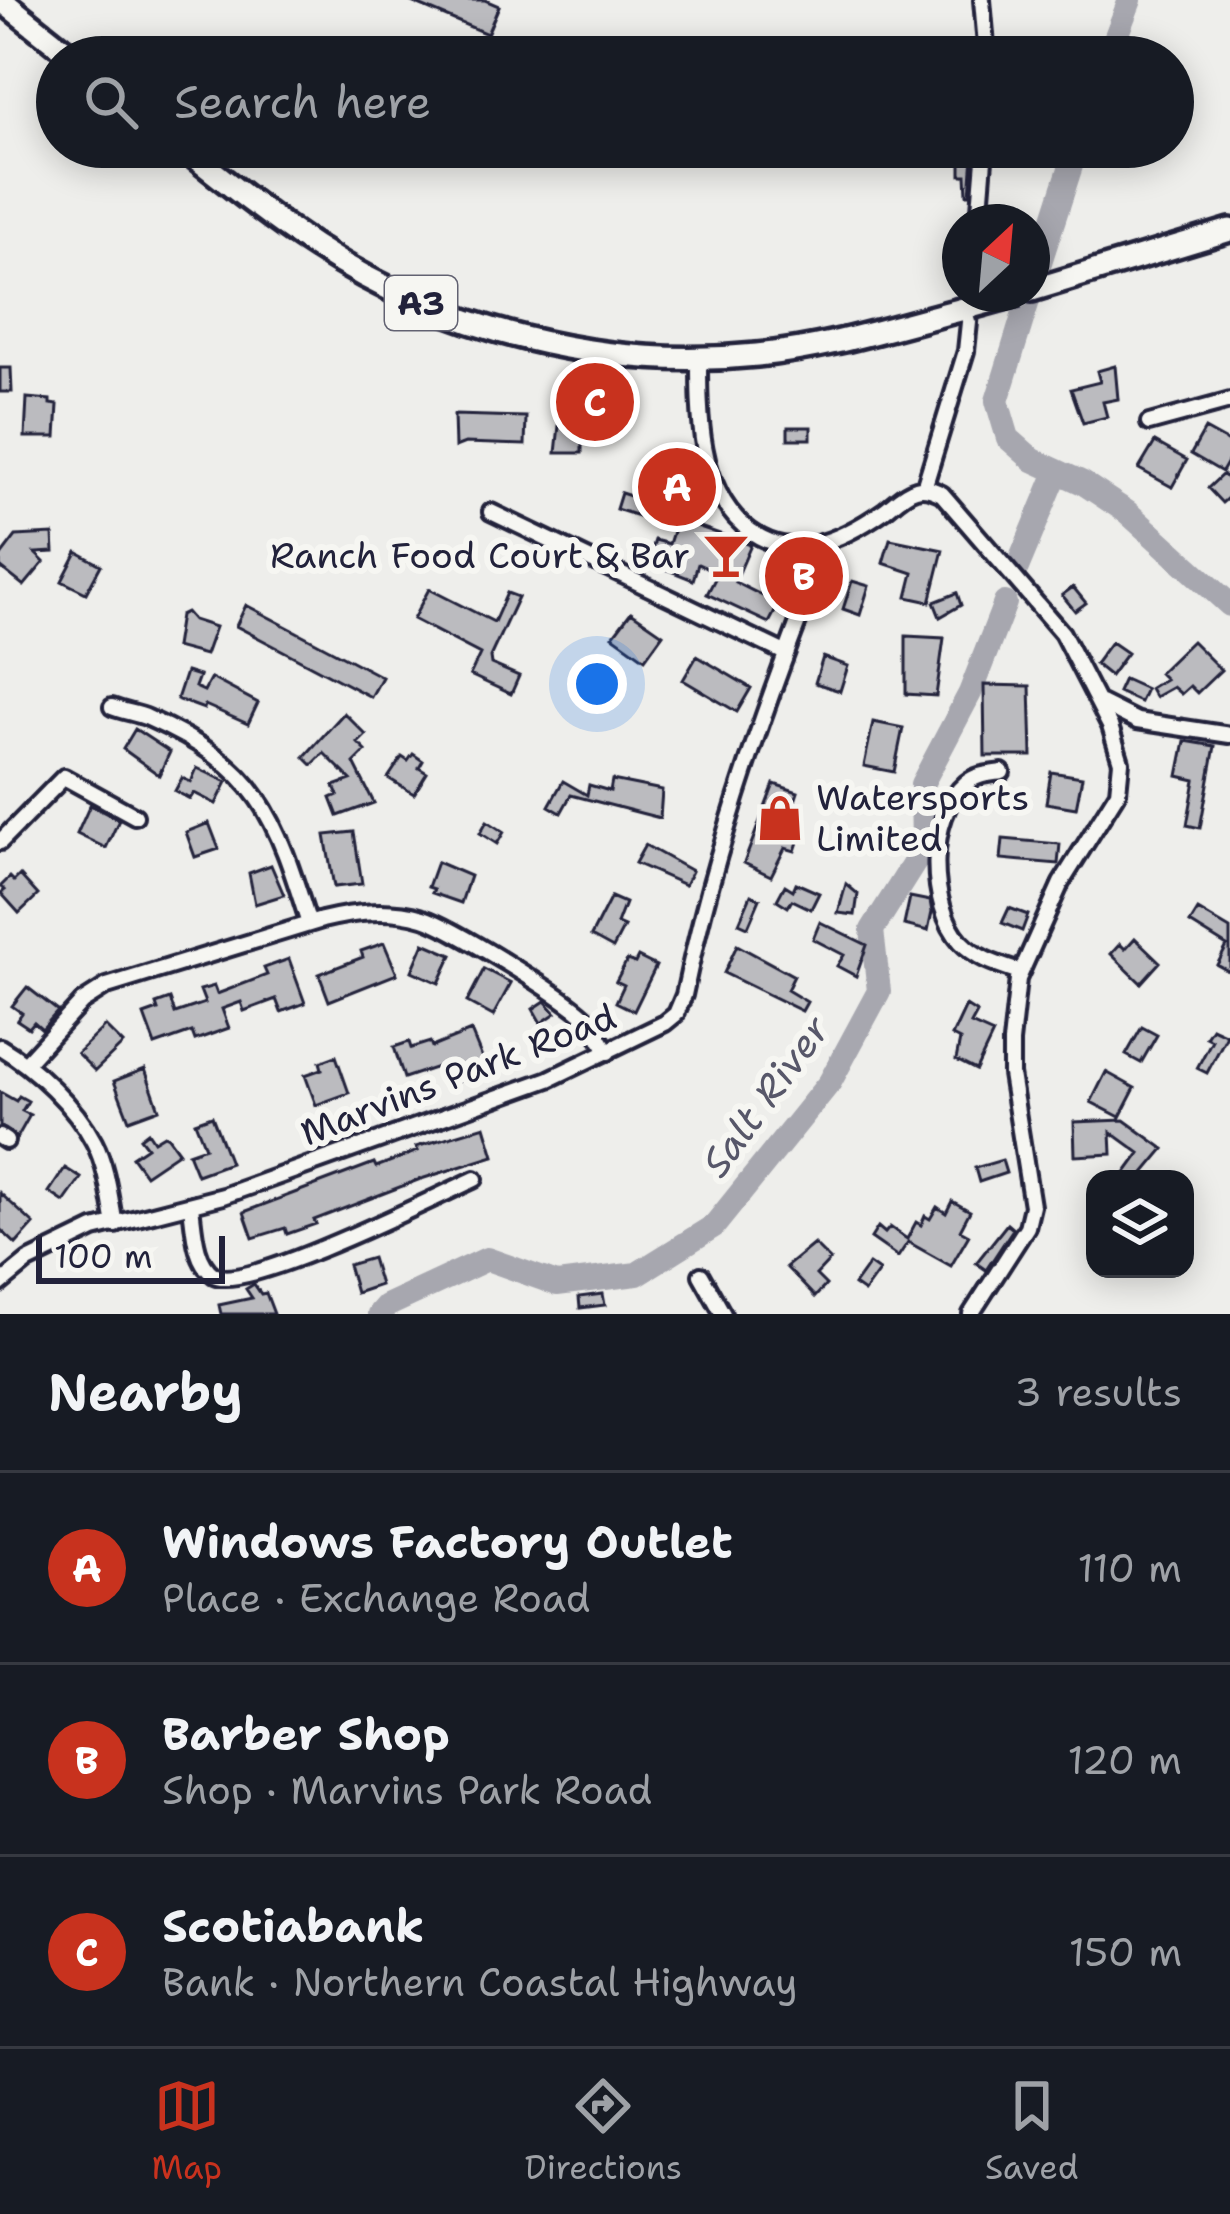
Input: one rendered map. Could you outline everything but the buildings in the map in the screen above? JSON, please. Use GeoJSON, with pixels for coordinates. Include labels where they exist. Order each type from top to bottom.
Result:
{"type":"FeatureCollection","features":[{"type":"Feature","properties":{"kind":"main road"},"geometry":{"type":"LineString","coordinates":[[1,0],[46,36]]}},
{"type":"Feature","properties":{"kind":"main road","name":"A3"},"geometry":{"type":"LineString","coordinates":[[210,168],[314,247],[414,300],[486,327],[575,349],[628,357],[699,359],[805,348],[952,312]]}},
{"type":"Feature","properties":{"kind":"main road"},"geometry":{"type":"LineString","coordinates":[[1050,285],[1230,230]]}},
{"type":"Feature","properties":{"kind":"street"},"geometry":{"type":"LineString","coordinates":[[982,0],[985,36]]}},
{"type":"Feature","properties":{"kind":"street"},"geometry":{"type":"LineString","coordinates":[[980,204],[983,168]]}},
{"type":"Feature","properties":{"kind":"street"},"geometry":{"type":"LineString","coordinates":[[923,488],[966,351],[970,312]]}},
{"type":"Feature","properties":{"kind":"street"},"geometry":{"type":"LineString","coordinates":[[699,359],[706,454],[724,506],[771,544],[813,547],[859,527],[912,490],[942,494],[1062,633],[1110,726],[1121,762],[1121,779],[1111,806],[1093,826],[1061,883],[1020,972],[1010,1042],[1011,1074],[1032,1206],[1027,1227],[971,1314]]}},
{"type":"Feature","properties":{"kind":"street"},"geometry":{"type":"LineString","coordinates":[[1149,424],[1230,400]]}},
{"type":"Feature","properties":{"kind":"street"},"geometry":{"type":"LineString","coordinates":[[491,512],[785,653]]}},
{"type":"Feature","properties":{"kind":"street","name":"Marvins Park Road"},"geometry":{"type":"LineString","coordinates":[[0,1284],[46,1250],[94,1229],[191,1206],[549,1079],[665,1023],[678,1011],[747,767],[829,542]]}},
{"type":"Feature","properties":{"kind":"street"},"geometry":{"type":"LineString","coordinates":[[1096,701],[1137,721],[1230,735]]}},
{"type":"Feature","properties":{"kind":"street"},"geometry":{"type":"LineString","coordinates":[[112,707],[173,730],[215,756],[255,791],[286,850],[309,923]]}},
{"type":"Feature","properties":{"kind":"street"},"geometry":{"type":"LineString","coordinates":[[1002,772],[977,776],[962,786],[950,804],[937,852],[937,876],[945,916],[958,939],[974,954],[1020,972]]}},
{"type":"Feature","properties":{"kind":"street"},"geometry":{"type":"LineString","coordinates":[[0,842],[64,777],[135,816]]}},
{"type":"Feature","properties":{"kind":"street"},"geometry":{"type":"LineString","coordinates":[[25,1064],[82,1002],[107,986],[309,923],[386,911],[434,923],[555,992],[589,1021],[608,1052]]}},
{"type":"Feature","properties":{"kind":"street"},"geometry":{"type":"LineString","coordinates":[[0,1047],[25,1064],[93,1140],[115,1225]]}},
{"type":"Feature","properties":{"kind":"street"},"geometry":{"type":"LineString","coordinates":[[191,1206],[200,1259],[209,1272],[229,1279],[254,1275],[475,1179]]}},
{"type":"Feature","properties":{"kind":"street"},"geometry":{"type":"LineString","coordinates":[[701,1275],[723,1314]]}},
{"type":"Feature","properties":{"kind":"waterway"},"geometry":{"type":"LineString","coordinates":[[1116,36],[1130,0]]}},
{"type":"Feature","properties":{"kind":"waterway"},"geometry":{"type":"LineString","coordinates":[[1050,231],[1070,168]]}},
{"type":"Feature","properties":{"kind":"waterway"},"geometry":{"type":"LineString","coordinates":[[1024,312],[997,401],[1008,438],[1033,460],[1083,483],[1127,512],[1230,605]]}},
{"type":"Feature","properties":{"kind":"waterway","name":"Salt River"},"geometry":{"type":"LineString","coordinates":[[1017,568],[1057,472]]}},
{"type":"Feature","properties":{"kind":"waterway","name":"Salt River"},"geometry":{"type":"LineString","coordinates":[[379,1314],[386,1306],[487,1259],[557,1284],[637,1274],[714,1226],[830,1082],[879,991],[872,930],[923,849],[922,784],[970,693],[1005,603]]}},
{"type":"Feature","properties":{"kind":"place","name":"Scotiabank"},"geometry":{"type":"Point","coordinates":[595,402]}},
{"type":"Feature","properties":{"kind":"place","name":"Windows Factory Outlet"},"geometry":{"type":"Point","coordinates":[677,487]}},
{"type":"Feature","properties":{"kind":"place","name":"Ranch Food Court & Bar"},"geometry":{"type":"Point","coordinates":[726,555]}},
{"type":"Feature","properties":{"kind":"place","name":"Barber Shop"},"geometry":{"type":"Point","coordinates":[804,576]}},
{"type":"Feature","properties":{"kind":"place","name":"Watersports Limited"},"geometry":{"type":"Point","coordinates":[780,818]}}]}
